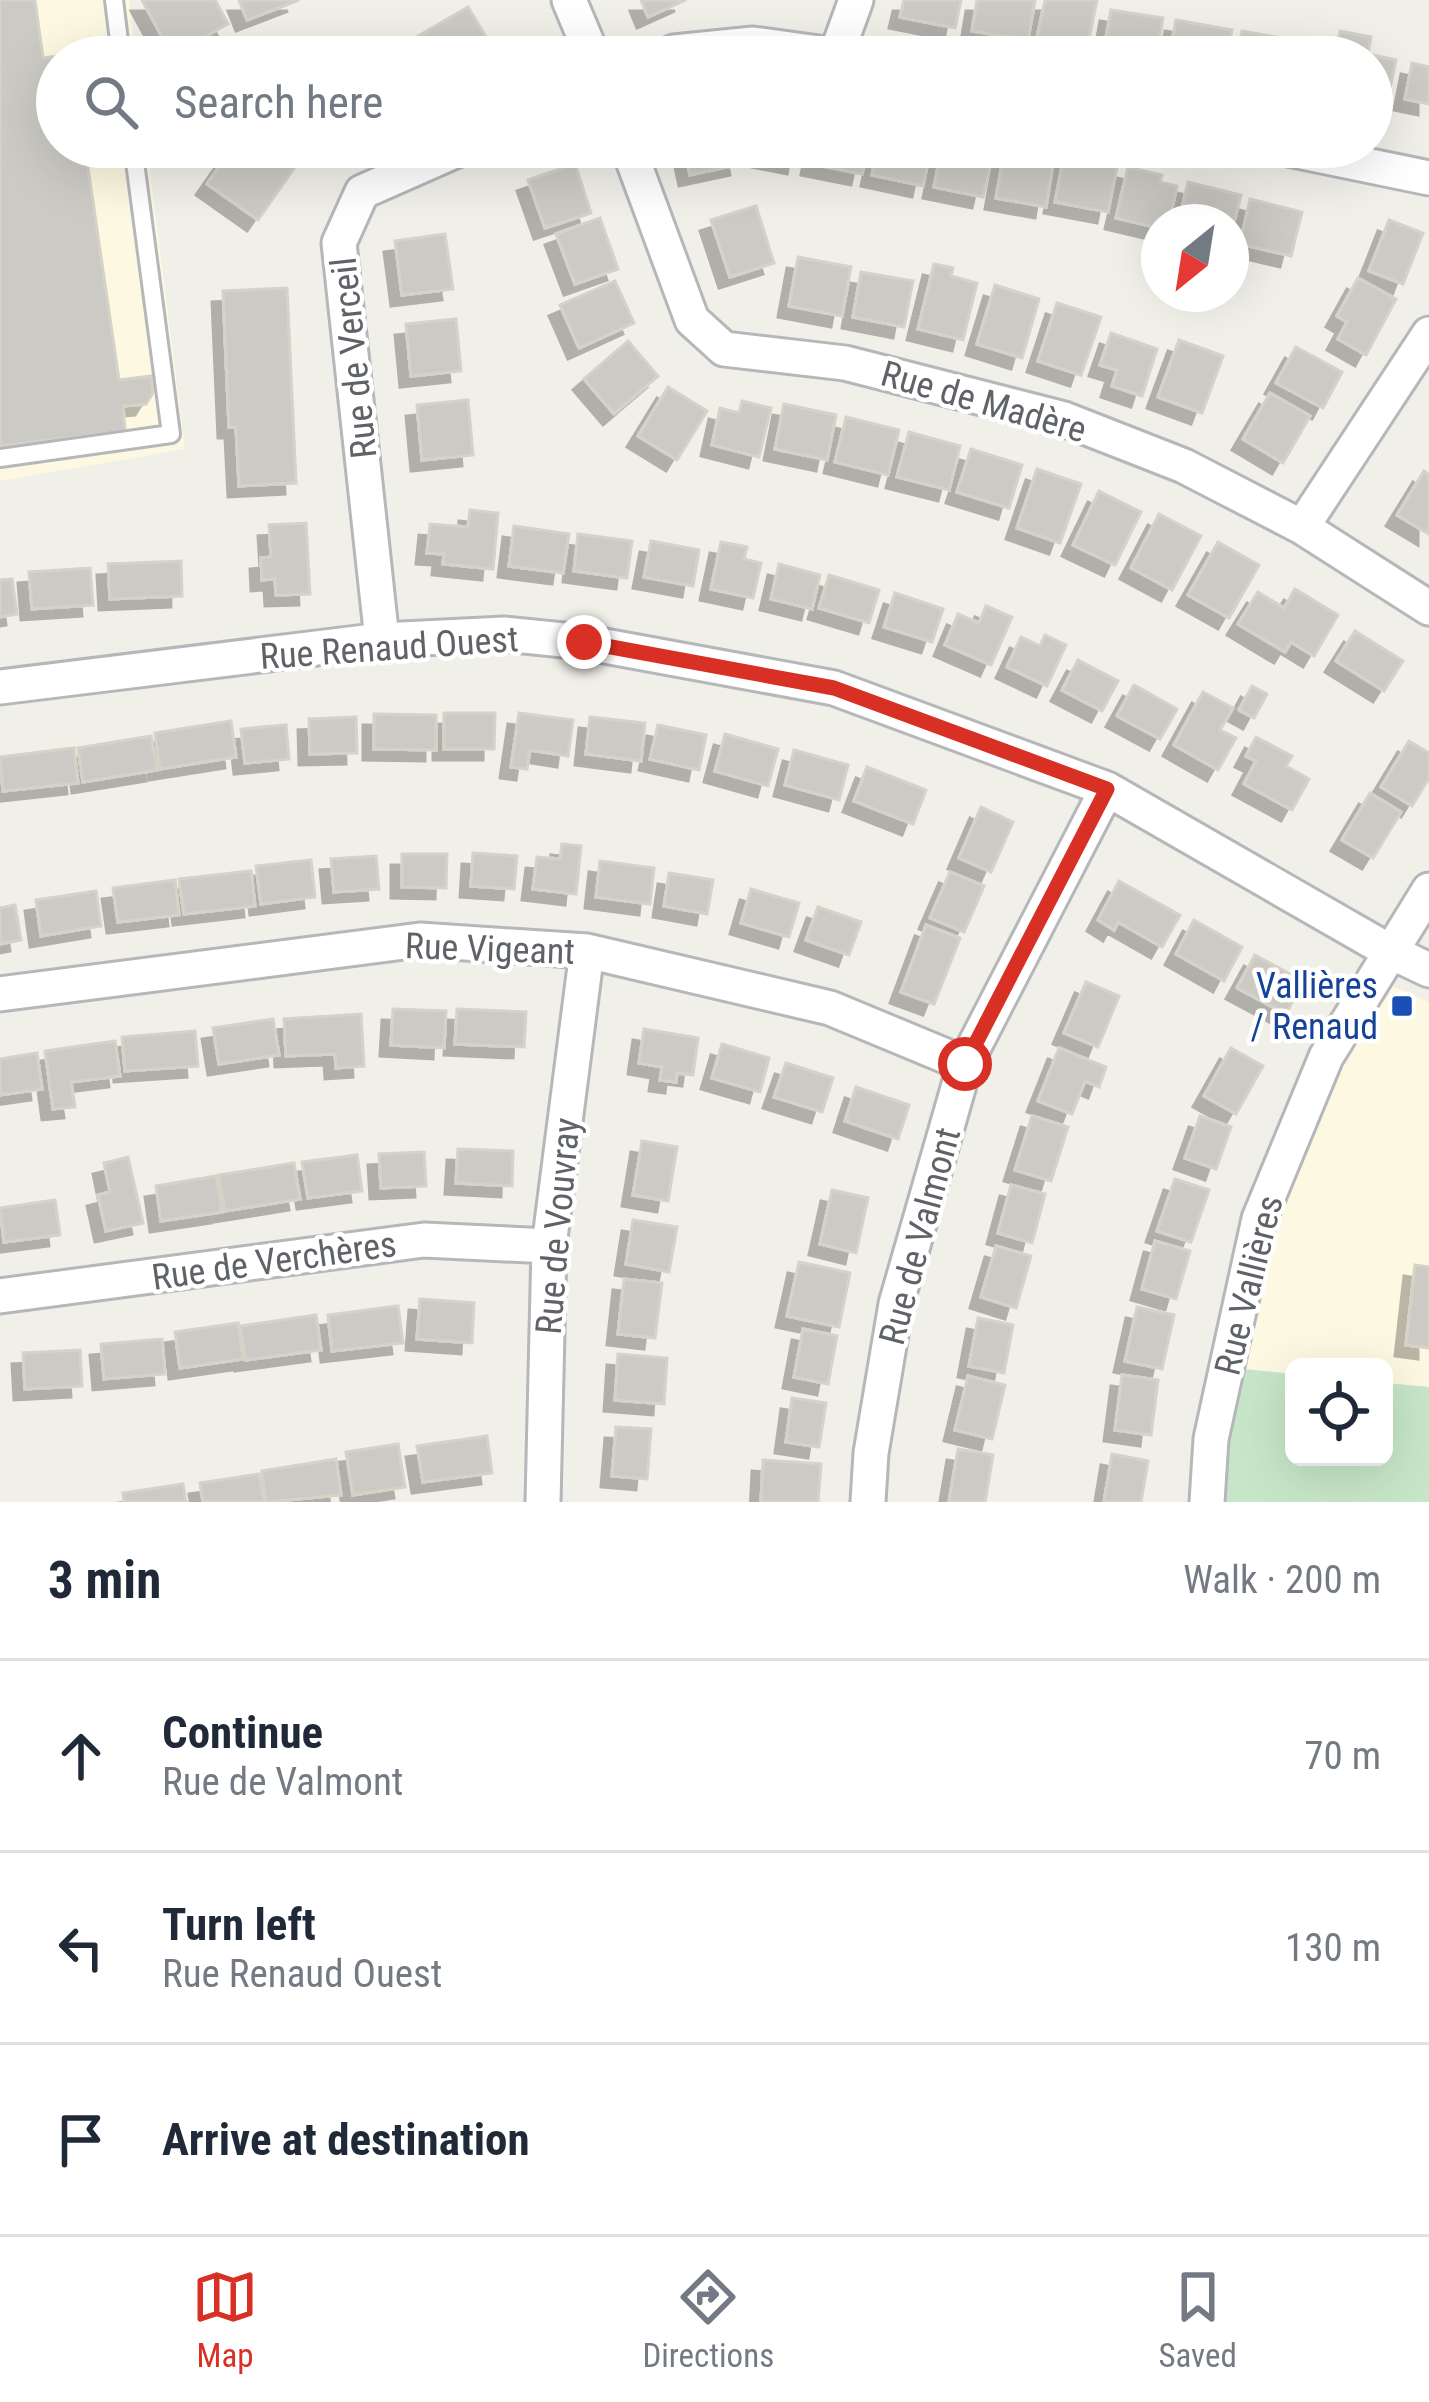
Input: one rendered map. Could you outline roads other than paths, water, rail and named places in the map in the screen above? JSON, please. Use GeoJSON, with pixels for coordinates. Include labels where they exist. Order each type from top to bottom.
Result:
{"type":"FeatureCollection","features":[{"type":"Feature","properties":{"kind":"street"},"geometry":{"type":"LineString","coordinates":[[569,0],[584,36]]}},
{"type":"Feature","properties":{"kind":"street"},"geometry":{"type":"LineString","coordinates":[[847,36],[856,0]]}},
{"type":"Feature","properties":{"kind":"street","name":"Rue de Verceil"},"geometry":{"type":"LineString","coordinates":[[382,640],[339,243],[362,192],[416,168]]}},
{"type":"Feature","properties":{"kind":"street","name":"Rue de Madère"},"geometry":{"type":"LineString","coordinates":[[636,168],[692,320],[724,350],[845,362],[1064,419],[1184,466],[1302,527],[1429,608]]}},
{"type":"Feature","properties":{"kind":"street"},"geometry":{"type":"LineString","coordinates":[[1380,168],[1429,178]]}},
{"type":"Feature","properties":{"kind":"street"},"geometry":{"type":"LineString","coordinates":[[1302,527],[1429,334]]}},
{"type":"Feature","properties":{"kind":"street","name":"Rue Renaud Ouest"},"geometry":{"type":"LineString","coordinates":[[0,688],[382,640],[504,634],[834,688],[1107,789],[1429,970]]}},
{"type":"Feature","properties":{"kind":"street","name":"Rue de Valmont"},"geometry":{"type":"LineString","coordinates":[[868,1502],[871,1453],[896,1304],[965,1064],[1107,789]]}},
{"type":"Feature","properties":{"kind":"street","name":"Rue Vallières"},"geometry":{"type":"LineString","coordinates":[[1207,1502],[1211,1439],[1259,1220],[1326,1057],[1429,890]]}},
{"type":"Feature","properties":{"kind":"street","name":"Rue Vigeant"},"geometry":{"type":"LineString","coordinates":[[0,994],[420,940],[586,951],[830,1008],[965,1064]]}},
{"type":"Feature","properties":{"kind":"street","name":"Rue de Vouvray"},"geometry":{"type":"LineString","coordinates":[[543,1502],[549,1246],[586,951]]}},
{"type":"Feature","properties":{"kind":"street","name":"Rue de Verchères"},"geometry":{"type":"LineString","coordinates":[[0,1296],[424,1240],[549,1246]]}},
{"type":"Feature","properties":{"kind":"lane"},"geometry":{"type":"LineString","coordinates":[[114,0],[118,36]]}},
{"type":"Feature","properties":{"kind":"lane"},"geometry":{"type":"LineString","coordinates":[[0,458],[171,434],[136,168]]}},
{"type":"Feature","properties":{"kind":"place","name":"Vallières / Renaud"},"geometry":{"type":"Point","coordinates":[1402,1006]}}]}
